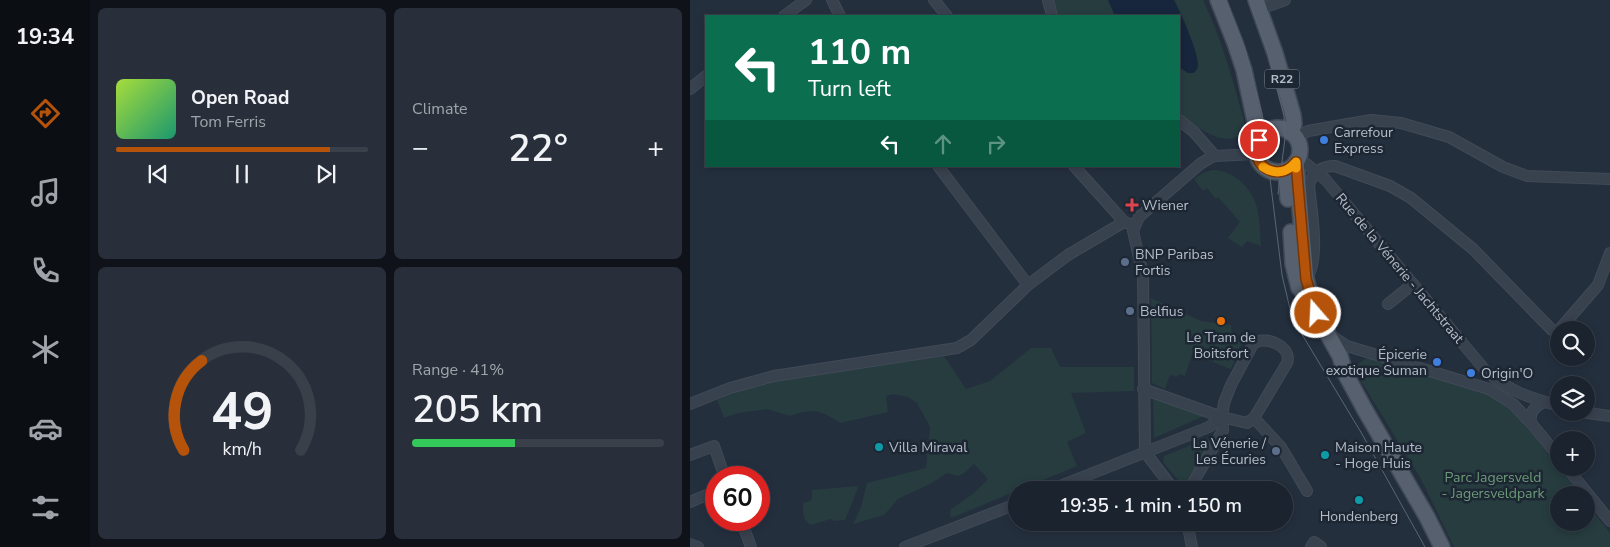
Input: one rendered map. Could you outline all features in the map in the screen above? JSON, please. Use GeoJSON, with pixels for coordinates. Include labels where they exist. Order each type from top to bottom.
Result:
{"type":"FeatureCollection","features":[{"type":"Feature","properties":{"kind":"main road","name":"R22"},"geometry":{"type":"LineString","coordinates":[[1218,0],[1236,43],[1244,70],[1257,147]]}},
{"type":"Feature","properties":{"kind":"main road","name":"R22"},"geometry":{"type":"LineString","coordinates":[[1258,5],[1293,115],[1293,136],[1299,149],[1291,166],[1293,264],[1298,284],[1315,328],[1334,360],[1345,373],[1427,517],[1442,547]]}},
{"type":"Feature","properties":{"kind":"main road"},"geometry":{"type":"LineString","coordinates":[[1291,166],[1278,172],[1268,170],[1259,162],[1257,147],[1263,134],[1273,129],[1284,130],[1293,136]]}},
{"type":"Feature","properties":{"kind":"main road","name":"R22"},"geometry":{"type":"LineString","coordinates":[[1291,166],[1306,279],[1316,313],[1340,356],[1345,373]]}},
{"type":"Feature","properties":{"kind":"street"},"geometry":{"type":"LineString","coordinates":[[785,15],[806,0]]}},
{"type":"Feature","properties":{"kind":"street"},"geometry":{"type":"LineString","coordinates":[[832,0],[840,15]]}},
{"type":"Feature","properties":{"kind":"street"},"geometry":{"type":"LineString","coordinates":[[934,0],[946,15]]}},
{"type":"Feature","properties":{"kind":"street"},"geometry":{"type":"LineString","coordinates":[[1048,0],[1052,15]]}},
{"type":"Feature","properties":{"kind":"street"},"geometry":{"type":"LineString","coordinates":[[1258,5],[1284,0]]}},
{"type":"Feature","properties":{"kind":"street"},"geometry":{"type":"LineString","coordinates":[[690,89],[705,77]]}},
{"type":"Feature","properties":{"kind":"street"},"geometry":{"type":"LineString","coordinates":[[1293,136],[1308,131],[1371,120],[1401,123],[1449,137],[1503,167],[1527,176],[1610,179]]}},
{"type":"Feature","properties":{"kind":"street"},"geometry":{"type":"LineString","coordinates":[[1180,121],[1194,132],[1213,154]]}},
{"type":"Feature","properties":{"kind":"street"},"geometry":{"type":"LineString","coordinates":[[1213,154],[1215,149],[1257,147]]}},
{"type":"Feature","properties":{"kind":"street"},"geometry":{"type":"LineString","coordinates":[[690,404],[730,388],[774,376],[957,348],[971,340],[1028,285],[1068,255],[1139,217],[1200,164],[1207,153],[1213,154]]}},
{"type":"Feature","properties":{"kind":"street","name":"Rue de la Vénerie - Jachtstraat"},"geometry":{"type":"LineString","coordinates":[[1291,166],[1306,163],[1325,179],[1485,370],[1514,392],[1550,403]]}},
{"type":"Feature","properties":{"kind":"street"},"geometry":{"type":"LineString","coordinates":[[1306,279],[1313,262],[1309,185],[1311,176],[1316,171],[1329,166],[1335,166],[1390,186],[1411,198],[1473,249],[1550,328]]}},
{"type":"Feature","properties":{"kind":"street"},"geometry":{"type":"LineString","coordinates":[[939,167],[1028,285]]}},
{"type":"Feature","properties":{"kind":"street"},"geometry":{"type":"LineString","coordinates":[[1075,167],[1129,224],[1133,235],[1142,266],[1144,299],[1144,452],[1167,481]]}},
{"type":"Feature","properties":{"kind":"street"},"geometry":{"type":"LineString","coordinates":[[1567,321],[1598,286],[1610,253]]}},
{"type":"Feature","properties":{"kind":"street"},"geometry":{"type":"LineString","coordinates":[[1388,304],[1413,284]]}},
{"type":"Feature","properties":{"kind":"street"},"geometry":{"type":"LineString","coordinates":[[1327,333],[1347,346],[1476,384],[1489,390],[1513,404],[1550,446]]}},
{"type":"Feature","properties":{"kind":"street"},"geometry":{"type":"LineString","coordinates":[[1143,389],[1222,417],[1247,423],[1257,414],[1289,358],[1286,350],[1262,339],[1253,344],[1231,385],[1224,403],[1222,417],[1223,430],[1194,481]]}},
{"type":"Feature","properties":{"kind":"street"},"geometry":{"type":"LineString","coordinates":[[1476,384],[1482,378],[1485,370]]}},
{"type":"Feature","properties":{"kind":"street"},"geometry":{"type":"LineString","coordinates":[[1531,423],[1530,417],[1533,409],[1545,402]]}},
{"type":"Feature","properties":{"kind":"street"},"geometry":{"type":"LineString","coordinates":[[1257,414],[1281,447],[1307,492]]}},
{"type":"Feature","properties":{"kind":"street"},"geometry":{"type":"LineString","coordinates":[[1595,414],[1610,416]]}},
{"type":"Feature","properties":{"kind":"street"},"geometry":{"type":"LineString","coordinates":[[1072,481],[1209,427],[1222,417]]}},
{"type":"Feature","properties":{"kind":"street"},"geometry":{"type":"LineString","coordinates":[[690,455],[714,446],[721,466]]}},
{"type":"Feature","properties":{"kind":"street"},"geometry":{"type":"LineString","coordinates":[[1573,476],[1610,521]]}},
{"type":"Feature","properties":{"kind":"street"},"geometry":{"type":"LineString","coordinates":[[690,502],[705,496]]}},
{"type":"Feature","properties":{"kind":"street"},"geometry":{"type":"LineString","coordinates":[[905,547],[1008,507]]}},
{"type":"Feature","properties":{"kind":"street"},"geometry":{"type":"LineString","coordinates":[[745,531],[751,547]]}},
{"type":"Feature","properties":{"kind":"street"},"geometry":{"type":"LineString","coordinates":[[1189,531],[1192,547]]}},
{"type":"Feature","properties":{"kind":"street"},"geometry":{"type":"LineString","coordinates":[[1311,547],[1314,542],[1321,547]]}},
{"type":"Feature","properties":{"kind":"street"},"geometry":{"type":"LineString","coordinates":[[690,544],[698,547]]}},
{"type":"Feature","properties":{"kind":"green space"},"geometry":{"type":"Polygon","coordinates":[[[1053,0],[1203,0],[1216,30],[1231,76],[1245,124],[1242,133],[1235,138],[1219,137],[1201,129],[1180,115],[1180,15],[1058,15],[1053,0]]]}},
{"type":"Feature","properties":{"kind":"green space"},"geometry":{"type":"Polygon","coordinates":[[[1212,170],[1226,172],[1233,176],[1244,185],[1253,197],[1260,225],[1261,246],[1247,241],[1242,247],[1228,238],[1240,222],[1218,197],[1216,199],[1207,188],[1203,191],[1194,179],[1212,170]]]}},
{"type":"Feature","properties":{"kind":"green space"},"geometry":{"type":"Polygon","coordinates":[[[1151,298],[1201,321],[1231,325],[1234,335],[1243,340],[1231,369],[1192,354],[1185,376],[1179,374],[1177,377],[1170,375],[1165,389],[1152,383],[1151,298]]]}},
{"type":"Feature","properties":{"kind":"green space"},"geometry":{"type":"Polygon","coordinates":[[[1031,348],[1051,348],[1060,367],[1134,367],[1134,391],[1071,393],[1086,433],[1067,442],[1077,466],[1041,481],[1008,481],[1008,494],[951,518],[951,509],[974,493],[988,479],[974,464],[963,474],[958,476],[947,473],[932,483],[898,499],[884,515],[853,524],[861,507],[867,483],[926,468],[930,427],[917,403],[908,397],[893,394],[886,396],[888,412],[841,423],[815,411],[802,412],[790,416],[767,409],[738,413],[724,418],[717,400],[733,392],[776,381],[944,356],[966,389],[990,381],[1031,348]]]}},
{"type":"Feature","properties":{"kind":"green space","name":"Parc Jagersveld - Jagersveldpark"},"geometry":{"type":"Polygon","coordinates":[[[1381,355],[1483,389],[1513,409],[1550,456],[1550,476],[1565,476],[1573,486],[1550,486],[1550,531],[1595,531],[1595,514],[1610,533],[1610,547],[1454,547],[1421,479],[1353,368],[1365,359],[1381,355]]]}},
{"type":"Feature","properties":{"kind":"green space"},"geometry":{"type":"Polygon","coordinates":[[[1153,399],[1155,399],[1204,416],[1154,438],[1153,399]]]}},
{"type":"Feature","properties":{"kind":"green space"},"geometry":{"type":"Polygon","coordinates":[[[1211,437],[1212,439],[1189,481],[1179,481],[1163,462],[1164,456],[1211,437]]]}},
{"type":"Feature","properties":{"kind":"green space"},"geometry":{"type":"Polygon","coordinates":[[[857,486],[858,488],[845,520],[834,521],[831,519],[811,525],[806,521],[803,503],[810,501],[812,490],[857,486]]]}},
{"type":"Feature","properties":{"kind":"water"},"geometry":{"type":"Polygon","coordinates":[[[1108,0],[1174,0],[1195,51],[1198,65],[1194,73],[1188,73],[1180,68],[1180,15],[1115,15],[1108,0]]]}},
{"type":"Feature","properties":{"kind":"tram line"},"geometry":{"type":"LineString","coordinates":[[1226,0],[1245,49],[1262,114],[1282,275],[1290,309],[1303,336],[1362,434],[1425,547]]}},
{"type":"Feature","properties":{"kind":"tram line"},"geometry":{"type":"LineString","coordinates":[[1249,0],[1268,53],[1284,116],[1285,138],[1278,194]]}},
{"type":"Feature","properties":{"kind":"slow traffic"},"geometry":{"type":"LineString","coordinates":[[1263,167],[1270,171],[1278,172],[1288,169],[1296,162],[1296,168]]}},
{"type":"Feature","properties":{"kind":"place","name":"Carrefour Express"},"geometry":{"type":"Point","coordinates":[1324,140]}},
{"type":"Feature","properties":{"kind":"place","name":"Wiener"},"geometry":{"type":"Point","coordinates":[1132,205]}},
{"type":"Feature","properties":{"kind":"place","name":"BNP Paribas Fortis"},"geometry":{"type":"Point","coordinates":[1125,262]}},
{"type":"Feature","properties":{"kind":"place","name":"Belfius"},"geometry":{"type":"Point","coordinates":[1130,311]}},
{"type":"Feature","properties":{"kind":"place","name":"Le Tram de Boitsfort"},"geometry":{"type":"Point","coordinates":[1221,321]}},
{"type":"Feature","properties":{"kind":"place","name":"Épicerie exotique Suman"},"geometry":{"type":"Point","coordinates":[1437,362]}},
{"type":"Feature","properties":{"kind":"place","name":"Origin'O"},"geometry":{"type":"Point","coordinates":[1471,373]}},
{"type":"Feature","properties":{"kind":"place","name":"Villa Miraval"},"geometry":{"type":"Point","coordinates":[879,447]}},
{"type":"Feature","properties":{"kind":"place","name":"La Vénerie / Les Écuries"},"geometry":{"type":"Point","coordinates":[1276,451]}},
{"type":"Feature","properties":{"kind":"place","name":"Maison Haute - Hoge Huis"},"geometry":{"type":"Point","coordinates":[1325,455]}},
{"type":"Feature","properties":{"kind":"place","name":"Hondenberg"},"geometry":{"type":"Point","coordinates":[1359,500]}},
{"type":"Feature","properties":{"kind":"route"},"geometry":{"type":"LineString","coordinates":[[1259,140],[1256,148],[1257,157],[1259,162],[1268,170],[1272,172],[1284,171],[1291,168],[1296,162],[1306,279],[1316,313]]}}]}
